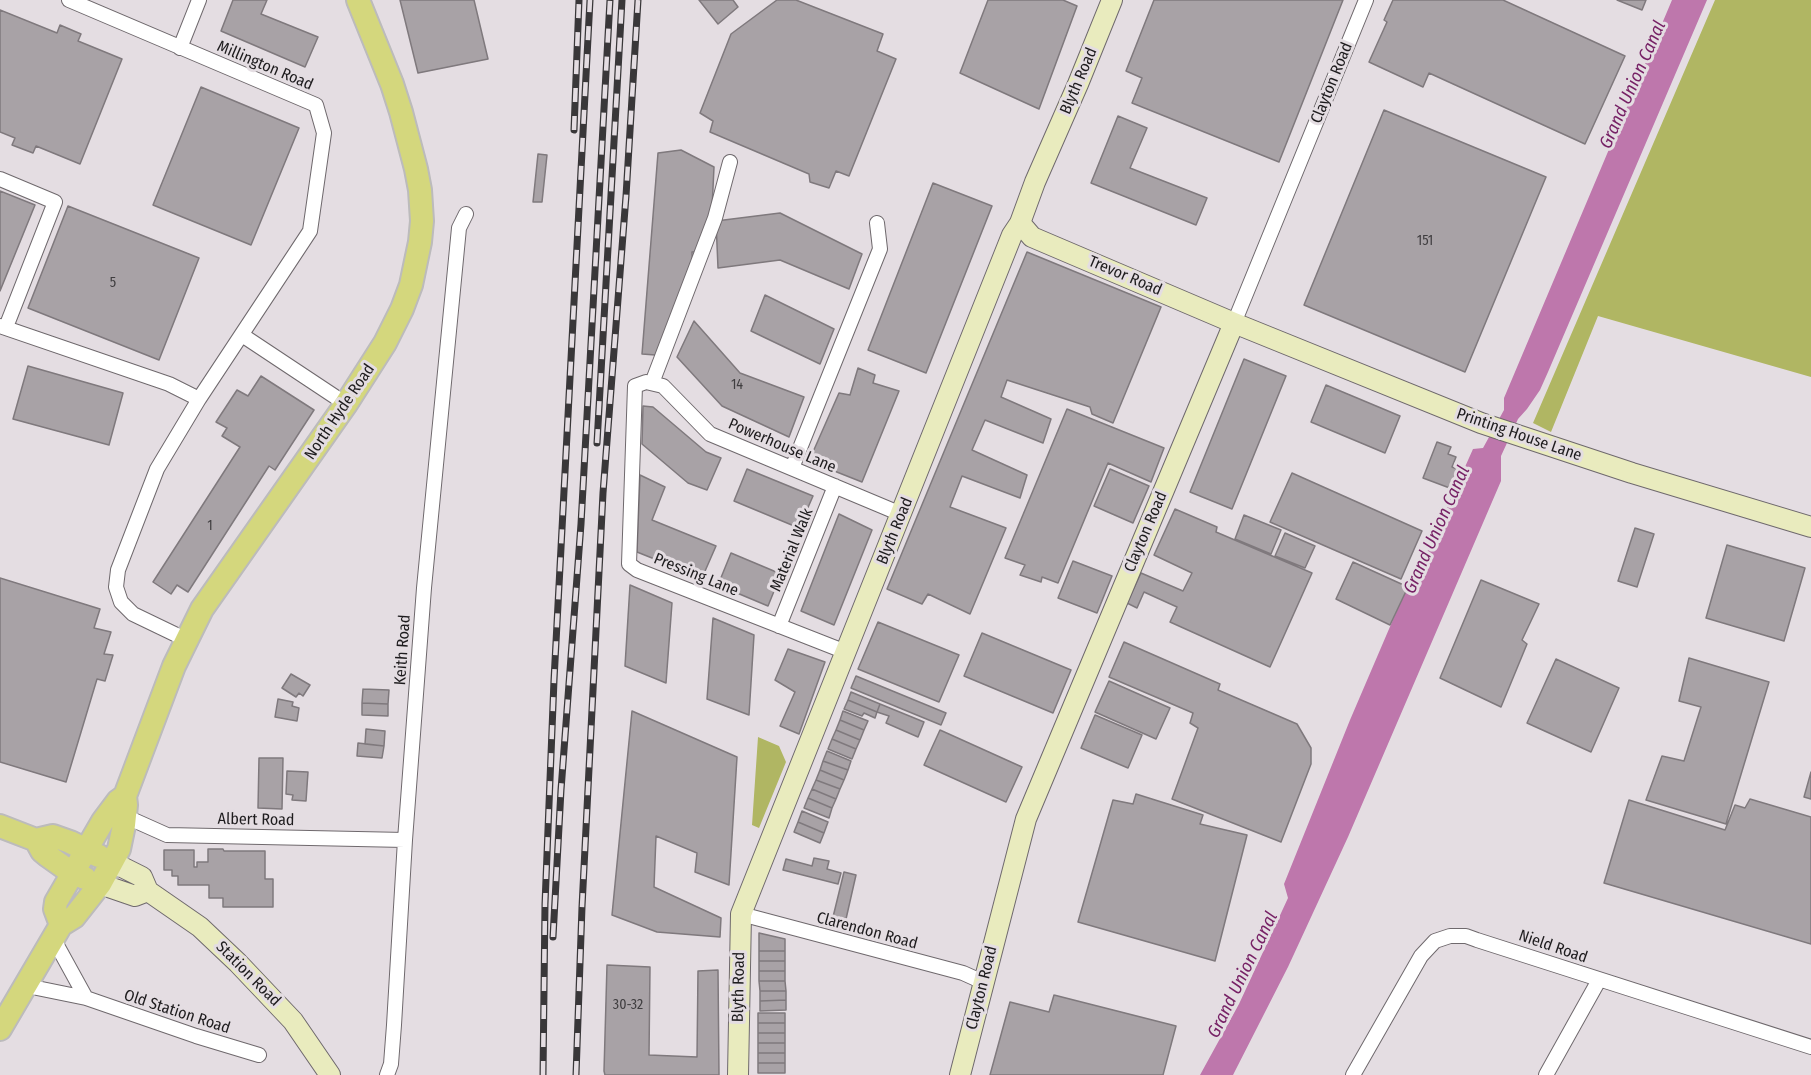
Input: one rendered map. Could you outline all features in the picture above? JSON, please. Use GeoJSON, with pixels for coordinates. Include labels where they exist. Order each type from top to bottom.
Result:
{"type":"FeatureCollection","features":[{"type":"Feature","properties":{"kind":"main road","name":"North Hyde Road"},"geometry":{"type":"LineString","coordinates":[[57,931],[55,905],[86,848],[120,807],[161,698],[202,609],[346,404],[385,343],[402,309],[416,267],[422,221],[420,190],[404,122],[392,84],[358,0]]}},
{"type":"Feature","properties":{"kind":"main road","name":"North Hyde Road"},"geometry":{"type":"LineString","coordinates":[[0,1029],[57,931],[74,917],[100,884],[112,862],[120,845],[120,807]]}},
{"type":"Feature","properties":{"kind":"main road","name":"Station Road"},"geometry":{"type":"LineString","coordinates":[[0,826],[36,840],[45,854],[72,873],[100,884]]}},
{"type":"Feature","properties":{"kind":"main road","name":"Station Road"},"geometry":{"type":"LineString","coordinates":[[36,840],[50,836],[86,848],[112,862]]}},
{"type":"Feature","properties":{"kind":"street","name":"Millington Road"},"geometry":{"type":"LineString","coordinates":[[69,0],[316,105],[324,133],[310,231],[199,399],[152,479],[116,579],[117,594],[121,602],[133,614],[187,639]]}},
{"type":"Feature","properties":{"kind":"street"},"geometry":{"type":"LineString","coordinates":[[180,48],[199,0]]}},
{"type":"Feature","properties":{"kind":"street","name":"Blyth Road"},"geometry":{"type":"LineString","coordinates":[[738,1075],[741,914],[1008,244],[1020,223],[1112,0]]}},
{"type":"Feature","properties":{"kind":"street","name":"Clayton Road"},"geometry":{"type":"LineString","coordinates":[[960,1075],[1026,819],[1234,323],[1366,0]]}},
{"type":"Feature","properties":{"kind":"street"},"geometry":{"type":"LineString","coordinates":[[652,383],[715,218],[730,162]]}},
{"type":"Feature","properties":{"kind":"street"},"geometry":{"type":"LineString","coordinates":[[0,179],[55,202],[3,327],[169,384],[199,399]]}},
{"type":"Feature","properties":{"kind":"street","name":"Keith Road"},"geometry":{"type":"LineString","coordinates":[[387,1075],[391,1064],[394,1025],[405,840],[452,227],[466,214]]}},
{"type":"Feature","properties":{"kind":"street"},"geometry":{"type":"LineString","coordinates":[[792,468],[880,249],[877,223]]}},
{"type":"Feature","properties":{"kind":"street","name":"Trevor Road"},"geometry":{"type":"LineString","coordinates":[[1020,223],[1032,237],[1234,323]]}},
{"type":"Feature","properties":{"kind":"street","name":"Printing House Lane"},"geometry":{"type":"LineString","coordinates":[[1234,323],[1481,423],[1632,473],[1811,527]]}},
{"type":"Feature","properties":{"kind":"street"},"geometry":{"type":"LineString","coordinates":[[242,335],[346,404]]}},
{"type":"Feature","properties":{"kind":"street","name":"Pressing Lane"},"geometry":{"type":"LineString","coordinates":[[652,383],[646,382],[635,386],[629,564],[637,570],[846,652]]}},
{"type":"Feature","properties":{"kind":"street","name":"Powerhouse Lane"},"geometry":{"type":"LineString","coordinates":[[652,383],[663,386],[710,434],[902,514]]}},
{"type":"Feature","properties":{"kind":"street","name":"Material Walk"},"geometry":{"type":"LineString","coordinates":[[779,626],[835,486]]}},
{"type":"Feature","properties":{"kind":"street","name":"Albert Road"},"geometry":{"type":"LineString","coordinates":[[120,807],[167,835],[405,840]]}},
{"type":"Feature","properties":{"kind":"street","name":"Station Road"},"geometry":{"type":"LineString","coordinates":[[112,862],[142,878],[148,891],[200,927],[267,992],[292,1021],[330,1075]]}},
{"type":"Feature","properties":{"kind":"street","name":"Station Road"},"geometry":{"type":"LineString","coordinates":[[100,884],[135,896],[148,891]]}},
{"type":"Feature","properties":{"kind":"street","name":"Clarendon Road"},"geometry":{"type":"LineString","coordinates":[[741,914],[963,973],[983,982]]}},
{"type":"Feature","properties":{"kind":"street"},"geometry":{"type":"LineString","coordinates":[[57,931],[86,998]]}},
{"type":"Feature","properties":{"kind":"street","name":"Nield Road"},"geometry":{"type":"LineString","coordinates":[[1353,1075],[1421,956],[1430,945],[1442,938],[1466,936],[1811,1047]]}},
{"type":"Feature","properties":{"kind":"street"},"geometry":{"type":"LineString","coordinates":[[1546,1075],[1599,980]]}},
{"type":"Feature","properties":{"kind":"street","name":"Old Station Road"},"geometry":{"type":"LineString","coordinates":[[26,984],[86,998],[185,1033],[259,1055]]}},
{"type":"Feature","properties":{"kind":"green space"},"geometry":{"type":"Polygon","coordinates":[[[1715,0],[1811,0],[1811,377],[1598,316],[1551,432],[1533,423],[1715,0]]]}},
{"type":"Feature","properties":{"kind":"green space"},"geometry":{"type":"Polygon","coordinates":[[[758,737],[779,746],[786,762],[759,828],[752,825],[758,737]]]}},
{"type":"Feature","properties":{"kind":"water","name":"Grand Union Canal"},"geometry":{"type":"Polygon","coordinates":[[[1672,0],[1707,0],[1540,390],[1518,419],[1501,456],[1501,481],[1348,837],[1288,967],[1233,1075],[1200,1075],[1239,1004],[1288,898],[1284,884],[1404,594],[1415,579],[1473,449],[1483,448],[1504,410],[1504,398],[1672,0]]]}},
{"type":"Feature","properties":{"kind":"building"},"geometry":{"type":"Polygon","coordinates":[[[233,0],[267,0],[261,14],[318,37],[305,67],[221,31],[233,0]]]}},
{"type":"Feature","properties":{"kind":"building"},"geometry":{"type":"Polygon","coordinates":[[[400,0],[474,0],[488,59],[418,73],[400,0]]]}},
{"type":"Feature","properties":{"kind":"building"},"geometry":{"type":"Polygon","coordinates":[[[699,0],[733,0],[738,7],[718,24],[699,0]]]}},
{"type":"Feature","properties":{"kind":"building"},"geometry":{"type":"Polygon","coordinates":[[[777,0],[796,0],[883,34],[877,51],[896,59],[849,176],[836,171],[829,188],[810,182],[809,174],[710,132],[713,121],[700,113],[731,34],[777,0]]]}},
{"type":"Feature","properties":{"kind":"building"},"geometry":{"type":"Polygon","coordinates":[[[988,0],[1063,0],[1077,6],[1039,109],[960,73],[988,0]]]}},
{"type":"Feature","properties":{"kind":"building"},"geometry":{"type":"Polygon","coordinates":[[[1154,0],[1343,0],[1279,162],[1132,103],[1142,78],[1126,71],[1154,0]]]}},
{"type":"Feature","properties":{"kind":"building"},"geometry":{"type":"Polygon","coordinates":[[[1393,0],[1503,0],[1625,56],[1585,144],[1429,73],[1423,87],[1369,62],[1387,22],[1384,20],[1393,0]]]}},
{"type":"Feature","properties":{"kind":"building"},"geometry":{"type":"Polygon","coordinates":[[[1617,0],[1646,0],[1642,10],[1617,0]]]}},
{"type":"Feature","properties":{"kind":"building"},"geometry":{"type":"Polygon","coordinates":[[[0,10],[57,33],[60,25],[81,34],[78,41],[122,59],[80,164],[36,146],[33,153],[12,145],[15,138],[0,132],[0,10]]]}},
{"type":"Feature","properties":{"kind":"building"},"geometry":{"type":"Polygon","coordinates":[[[201,87],[299,128],[251,245],[153,205],[201,87]]]}},
{"type":"Feature","properties":{"kind":"building"},"geometry":{"type":"Polygon","coordinates":[[[1384,110],[1546,177],[1465,372],[1304,305],[1384,110]]]}},
{"type":"Feature","properties":{"kind":"building"},"geometry":{"type":"Polygon","coordinates":[[[1118,116],[1147,128],[1130,168],[1207,198],[1196,225],[1091,183],[1118,116]]]}},
{"type":"Feature","properties":{"kind":"building"},"geometry":{"type":"Polygon","coordinates":[[[681,150],[714,167],[710,251],[692,252],[693,275],[669,356],[642,354],[658,153],[681,150]]]}},
{"type":"Feature","properties":{"kind":"building"},"geometry":{"type":"Polygon","coordinates":[[[538,154],[547,155],[542,202],[533,202],[538,154]]]}},
{"type":"Feature","properties":{"kind":"building"},"geometry":{"type":"Polygon","coordinates":[[[933,183],[992,206],[926,373],[868,350],[933,183]]]}},
{"type":"Feature","properties":{"kind":"building"},"geometry":{"type":"Polygon","coordinates":[[[0,191],[35,205],[0,291],[0,191]]]}},
{"type":"Feature","properties":{"kind":"building"},"geometry":{"type":"Polygon","coordinates":[[[68,206],[199,258],[159,360],[28,308],[68,206]]]}},
{"type":"Feature","properties":{"kind":"building"},"geometry":{"type":"Polygon","coordinates":[[[780,213],[862,254],[849,289],[780,260],[718,268],[716,221],[780,213]]]}},
{"type":"Feature","properties":{"kind":"building"},"geometry":{"type":"Polygon","coordinates":[[[1027,252],[1161,307],[1113,423],[1092,414],[1090,407],[1007,380],[1001,397],[1051,419],[1043,443],[985,420],[972,450],[1027,475],[1020,498],[962,476],[950,507],[1006,528],[970,614],[928,594],[922,604],[887,589],[1027,252]]]}},
{"type":"Feature","properties":{"kind":"building"},"geometry":{"type":"Polygon","coordinates":[[[765,295],[834,329],[820,364],[751,331],[765,295]]]}},
{"type":"Feature","properties":{"kind":"building"},"geometry":{"type":"Polygon","coordinates":[[[694,321],[740,373],[804,397],[789,437],[722,406],[677,357],[694,321]]]}},
{"type":"Feature","properties":{"kind":"building"},"geometry":{"type":"Polygon","coordinates":[[[1244,359],[1286,376],[1232,509],[1190,492],[1244,359]]]}},
{"type":"Feature","properties":{"kind":"building"},"geometry":{"type":"Polygon","coordinates":[[[28,366],[123,393],[109,445],[13,419],[28,366]]]}},
{"type":"Feature","properties":{"kind":"building"},"geometry":{"type":"Polygon","coordinates":[[[858,368],[875,375],[873,383],[899,391],[862,482],[809,461],[839,393],[850,395],[858,368]]]}},
{"type":"Feature","properties":{"kind":"building"},"geometry":{"type":"Polygon","coordinates":[[[261,376],[314,410],[275,470],[269,466],[188,592],[177,585],[171,594],[153,582],[240,447],[222,436],[227,428],[216,422],[237,390],[248,396],[261,376]]]}},
{"type":"Feature","properties":{"kind":"building"},"geometry":{"type":"Polygon","coordinates":[[[1326,385],[1400,416],[1385,453],[1311,422],[1326,385]]]}},
{"type":"Feature","properties":{"kind":"building"},"geometry":{"type":"Polygon","coordinates":[[[643,406],[653,407],[706,452],[721,458],[707,490],[688,483],[642,444],[643,406]]]}},
{"type":"Feature","properties":{"kind":"building"},"geometry":{"type":"Polygon","coordinates":[[[1067,409],[1164,448],[1151,482],[1108,463],[1058,583],[1042,577],[1041,582],[1020,575],[1025,565],[1005,558],[1067,409]]]}},
{"type":"Feature","properties":{"kind":"building"},"geometry":{"type":"Polygon","coordinates":[[[1437,442],[1451,447],[1448,454],[1456,457],[1452,467],[1462,471],[1455,490],[1423,478],[1437,442]]]}},
{"type":"Feature","properties":{"kind":"building"},"geometry":{"type":"Polygon","coordinates":[[[747,469],[813,496],[799,528],[734,501],[747,469]]]}},
{"type":"Feature","properties":{"kind":"building"},"geometry":{"type":"Polygon","coordinates":[[[1110,469],[1149,486],[1133,523],[1094,506],[1110,469]]]}},
{"type":"Feature","properties":{"kind":"building"},"geometry":{"type":"Polygon","coordinates":[[[1292,473],[1422,531],[1401,579],[1270,522],[1292,473]]]}},
{"type":"Feature","properties":{"kind":"building"},"geometry":{"type":"Polygon","coordinates":[[[640,475],[665,487],[652,520],[716,546],[702,578],[637,552],[640,475]]]}},
{"type":"Feature","properties":{"kind":"building"},"geometry":{"type":"Polygon","coordinates":[[[1175,509],[1217,527],[1216,532],[1312,573],[1270,667],[1170,622],[1177,607],[1144,592],[1137,608],[1127,603],[1141,573],[1183,591],[1192,573],[1154,555],[1175,509]]]}},
{"type":"Feature","properties":{"kind":"building"},"geometry":{"type":"Polygon","coordinates":[[[839,514],[872,530],[834,625],[801,611],[839,514]]]}},
{"type":"Feature","properties":{"kind":"building"},"geometry":{"type":"Polygon","coordinates":[[[1244,515],[1281,530],[1271,554],[1235,539],[1244,515]]]}},
{"type":"Feature","properties":{"kind":"building"},"geometry":{"type":"Polygon","coordinates":[[[1635,528],[1654,534],[1637,587],[1618,581],[1635,528]]]}},
{"type":"Feature","properties":{"kind":"building"},"geometry":{"type":"Polygon","coordinates":[[[1285,533],[1315,546],[1305,568],[1275,556],[1285,533]]]}},
{"type":"Feature","properties":{"kind":"building"},"geometry":{"type":"Polygon","coordinates":[[[1727,545],[1805,568],[1784,641],[1706,618],[1727,545]]]}},
{"type":"Feature","properties":{"kind":"building"},"geometry":{"type":"Polygon","coordinates":[[[731,553],[781,574],[768,606],[718,585],[731,553]]]}},
{"type":"Feature","properties":{"kind":"building"},"geometry":{"type":"Polygon","coordinates":[[[1073,561],[1112,576],[1097,613],[1058,598],[1073,561]]]}},
{"type":"Feature","properties":{"kind":"building"},"geometry":{"type":"Polygon","coordinates":[[[1353,562],[1408,587],[1390,625],[1336,599],[1353,562]]]}},
{"type":"Feature","properties":{"kind":"building"},"geometry":{"type":"Polygon","coordinates":[[[0,578],[100,609],[94,628],[111,632],[104,654],[113,655],[105,681],[97,679],[66,782],[0,762],[0,578]]]}},
{"type":"Feature","properties":{"kind":"building"},"geometry":{"type":"Polygon","coordinates":[[[1481,580],[1539,604],[1522,640],[1527,644],[1501,707],[1440,678],[1481,580]]]}},
{"type":"Feature","properties":{"kind":"building"},"geometry":{"type":"Polygon","coordinates":[[[630,585],[672,603],[666,683],[625,666],[630,585]]]}},
{"type":"Feature","properties":{"kind":"building"},"geometry":{"type":"Polygon","coordinates":[[[713,618],[754,635],[749,715],[707,699],[713,618]]]}},
{"type":"Feature","properties":{"kind":"building"},"geometry":{"type":"Polygon","coordinates":[[[878,622],[959,655],[939,702],[858,669],[878,622]]]}},
{"type":"Feature","properties":{"kind":"building"},"geometry":{"type":"Polygon","coordinates":[[[982,633],[1071,670],[1053,713],[964,676],[982,633]]]}},
{"type":"Feature","properties":{"kind":"building"},"geometry":{"type":"Polygon","coordinates":[[[1124,642],[1220,684],[1218,690],[1297,724],[1311,748],[1311,764],[1281,842],[1172,799],[1198,728],[1190,723],[1193,713],[1109,677],[1124,642]]]}},
{"type":"Feature","properties":{"kind":"building"},"geometry":{"type":"Polygon","coordinates":[[[788,649],[825,662],[799,734],[780,726],[795,692],[775,680],[788,649]]]}},
{"type":"Feature","properties":{"kind":"building"},"geometry":{"type":"Polygon","coordinates":[[[1689,658],[1769,682],[1726,824],[1646,800],[1662,756],[1684,761],[1701,707],[1679,701],[1689,658]]]}},
{"type":"Feature","properties":{"kind":"building"},"geometry":{"type":"Polygon","coordinates":[[[1556,659],[1619,688],[1591,752],[1527,723],[1556,659]]]}},
{"type":"Feature","properties":{"kind":"building"},"geometry":{"type":"Polygon","coordinates":[[[291,674],[310,685],[303,696],[299,693],[296,697],[282,688],[291,674]]]}},
{"type":"Feature","properties":{"kind":"building"},"geometry":{"type":"Polygon","coordinates":[[[856,676],[946,713],[941,725],[851,688],[856,676]]]}},
{"type":"Feature","properties":{"kind":"building"},"geometry":{"type":"Polygon","coordinates":[[[1109,681],[1170,708],[1156,739],[1095,712],[1109,681]]]}},
{"type":"Feature","properties":{"kind":"building"},"geometry":{"type":"Polygon","coordinates":[[[363,689],[389,690],[388,704],[362,703],[363,689]]]}},
{"type":"Feature","properties":{"kind":"building"},"geometry":{"type":"Polygon","coordinates":[[[851,692],[880,704],[877,712],[848,700],[851,692]]]}},
{"type":"Feature","properties":{"kind":"building"},"geometry":{"type":"Polygon","coordinates":[[[278,699],[293,702],[292,706],[299,708],[297,721],[275,717],[278,699]]]}},
{"type":"Feature","properties":{"kind":"building"},"geometry":{"type":"Polygon","coordinates":[[[848,700],[877,712],[875,718],[844,709],[848,700]]]}},
{"type":"Feature","properties":{"kind":"building"},"geometry":{"type":"Polygon","coordinates":[[[362,703],[388,704],[388,716],[362,715],[362,703]]]}},
{"type":"Feature","properties":{"kind":"building"},"geometry":{"type":"Polygon","coordinates":[[[880,704],[924,722],[918,737],[886,723],[889,716],[877,712],[880,704]]]}},
{"type":"Feature","properties":{"kind":"building"},"geometry":{"type":"Polygon","coordinates":[[[632,711],[737,757],[729,885],[695,872],[697,853],[656,836],[654,887],[721,918],[720,937],[657,932],[612,915],[632,711]]]}},
{"type":"Feature","properties":{"kind":"building"},"geometry":{"type":"Polygon","coordinates":[[[843,711],[868,721],[864,730],[840,720],[843,711]]]}},
{"type":"Feature","properties":{"kind":"building"},"geometry":{"type":"Polygon","coordinates":[[[1095,715],[1142,735],[1128,768],[1081,748],[1095,715]]]}},
{"type":"Feature","properties":{"kind":"building"},"geometry":{"type":"Polygon","coordinates":[[[840,720],[864,730],[860,740],[836,730],[840,720]]]}},
{"type":"Feature","properties":{"kind":"building"},"geometry":{"type":"Polygon","coordinates":[[[366,729],[385,731],[384,746],[365,744],[366,729]]]}},
{"type":"Feature","properties":{"kind":"building"},"geometry":{"type":"Polygon","coordinates":[[[836,730],[860,740],[856,749],[832,739],[836,730]]]}},
{"type":"Feature","properties":{"kind":"building"},"geometry":{"type":"Polygon","coordinates":[[[940,730],[1022,767],[1006,802],[924,765],[940,730]]]}},
{"type":"Feature","properties":{"kind":"building"},"geometry":{"type":"Polygon","coordinates":[[[832,739],[856,749],[852,759],[828,749],[832,739]]]}},
{"type":"Feature","properties":{"kind":"building"},"geometry":{"type":"Polygon","coordinates":[[[358,743],[384,746],[382,758],[357,756],[358,743]]]}},
{"type":"Feature","properties":{"kind":"building"},"geometry":{"type":"Polygon","coordinates":[[[827,751],[851,761],[848,770],[823,761],[827,751]]]}},
{"type":"Feature","properties":{"kind":"building"},"geometry":{"type":"Polygon","coordinates":[[[259,758],[283,758],[282,809],[258,808],[259,758]]]}},
{"type":"Feature","properties":{"kind":"building"},"geometry":{"type":"Polygon","coordinates":[[[823,761],[848,770],[844,780],[820,770],[823,761]]]}},
{"type":"Feature","properties":{"kind":"building"},"geometry":{"type":"Polygon","coordinates":[[[820,770],[844,780],[840,789],[816,780],[820,770]]]}},
{"type":"Feature","properties":{"kind":"building"},"geometry":{"type":"Polygon","coordinates":[[[287,771],[308,772],[306,801],[292,800],[293,795],[286,794],[287,771]]]}},
{"type":"Feature","properties":{"kind":"building"},"geometry":{"type":"Polygon","coordinates":[[[1811,772],[1811,799],[1804,797],[1811,772]]]}},
{"type":"Feature","properties":{"kind":"building"},"geometry":{"type":"Polygon","coordinates":[[[816,780],[840,789],[836,799],[812,789],[816,780]]]}},
{"type":"Feature","properties":{"kind":"building"},"geometry":{"type":"Polygon","coordinates":[[[812,789],[836,799],[832,808],[808,798],[812,789]]]}},
{"type":"Feature","properties":{"kind":"building"},"geometry":{"type":"Polygon","coordinates":[[[1136,794],[1203,815],[1200,824],[1247,835],[1215,961],[1078,922],[1113,800],[1133,804],[1136,794]]]}},
{"type":"Feature","properties":{"kind":"building"},"geometry":{"type":"Polygon","coordinates":[[[808,798],[832,808],[829,818],[804,808],[808,798]]]}},
{"type":"Feature","properties":{"kind":"building"},"geometry":{"type":"Polygon","coordinates":[[[1750,799],[1811,817],[1811,944],[1604,883],[1629,800],[1725,830],[1735,805],[1745,808],[1750,799]]]}},
{"type":"Feature","properties":{"kind":"building"},"geometry":{"type":"Polygon","coordinates":[[[802,811],[828,822],[824,833],[798,822],[802,811]]]}},
{"type":"Feature","properties":{"kind":"building"},"geometry":{"type":"Polygon","coordinates":[[[798,822],[824,833],[820,843],[794,832],[798,822]]]}},
{"type":"Feature","properties":{"kind":"building"},"geometry":{"type":"Polygon","coordinates":[[[208,849],[265,851],[265,879],[273,879],[273,907],[223,907],[223,898],[209,898],[209,885],[178,885],[178,876],[172,876],[172,870],[164,870],[164,850],[194,850],[194,867],[197,867],[197,862],[208,862],[208,849]]]}},
{"type":"Feature","properties":{"kind":"building"},"geometry":{"type":"Polygon","coordinates":[[[814,858],[829,861],[827,869],[841,873],[838,884],[783,870],[786,859],[812,866],[814,858]]]}},
{"type":"Feature","properties":{"kind":"building"},"geometry":{"type":"Polygon","coordinates":[[[844,872],[856,875],[846,919],[833,917],[844,872]]]}},
{"type":"Feature","properties":{"kind":"building"},"geometry":{"type":"Polygon","coordinates":[[[759,933],[785,939],[785,951],[759,951],[759,933]]]}},
{"type":"Feature","properties":{"kind":"building"},"geometry":{"type":"Polygon","coordinates":[[[759,951],[785,951],[785,961],[759,961],[759,951]]]}},
{"type":"Feature","properties":{"kind":"building"},"geometry":{"type":"Polygon","coordinates":[[[759,961],[785,961],[785,971],[759,971],[759,961]]]}},
{"type":"Feature","properties":{"kind":"building"},"geometry":{"type":"Polygon","coordinates":[[[607,965],[650,967],[649,1055],[697,1057],[698,971],[718,970],[719,1075],[605,1075],[607,965]]]}},
{"type":"Feature","properties":{"kind":"building"},"geometry":{"type":"Polygon","coordinates":[[[759,971],[785,971],[785,981],[759,981],[759,971]]]}},
{"type":"Feature","properties":{"kind":"building"},"geometry":{"type":"Polygon","coordinates":[[[759,981],[785,981],[786,991],[760,991],[759,981]]]}},
{"type":"Feature","properties":{"kind":"building"},"geometry":{"type":"Polygon","coordinates":[[[760,991],[786,991],[786,1000],[760,1001],[760,991]]]}},
{"type":"Feature","properties":{"kind":"building"},"geometry":{"type":"Polygon","coordinates":[[[1054,995],[1176,1026],[1163,1075],[990,1075],[1010,1002],[1049,1012],[1054,995]]]}},
{"type":"Feature","properties":{"kind":"building"},"geometry":{"type":"Polygon","coordinates":[[[786,1000],[786,1010],[760,1011],[760,1001],[786,1000]]]}},
{"type":"Feature","properties":{"kind":"building"},"geometry":{"type":"Polygon","coordinates":[[[758,1013],[785,1013],[785,1023],[758,1023],[758,1013]]]}},
{"type":"Feature","properties":{"kind":"building"},"geometry":{"type":"Polygon","coordinates":[[[758,1023],[785,1023],[785,1033],[758,1033],[758,1023]]]}},
{"type":"Feature","properties":{"kind":"building"},"geometry":{"type":"Polygon","coordinates":[[[758,1033],[785,1033],[785,1043],[758,1043],[758,1033]]]}},
{"type":"Feature","properties":{"kind":"building"},"geometry":{"type":"Polygon","coordinates":[[[758,1043],[785,1043],[785,1053],[758,1053],[758,1043]]]}},
{"type":"Feature","properties":{"kind":"building"},"geometry":{"type":"Polygon","coordinates":[[[758,1053],[785,1053],[785,1063],[758,1063],[758,1053]]]}},
{"type":"Feature","properties":{"kind":"building"},"geometry":{"type":"Polygon","coordinates":[[[758,1063],[785,1063],[785,1073],[758,1073],[758,1063]]]}},
{"type":"Feature","properties":{"kind":"railway"},"geometry":{"type":"LineString","coordinates":[[574,130],[579,0]]}},
{"type":"Feature","properties":{"kind":"railway"},"geometry":{"type":"LineString","coordinates":[[543,1075],[545,904],[554,680],[590,0]]}},
{"type":"Feature","properties":{"kind":"railway"},"geometry":{"type":"LineString","coordinates":[[553,937],[561,790],[581,524],[610,0]]}},
{"type":"Feature","properties":{"kind":"railway"},"geometry":{"type":"LineString","coordinates":[[597,443],[622,0]]}},
{"type":"Feature","properties":{"kind":"railway"},"geometry":{"type":"LineString","coordinates":[[576,1075],[603,493],[626,196],[638,0]]}}]}
